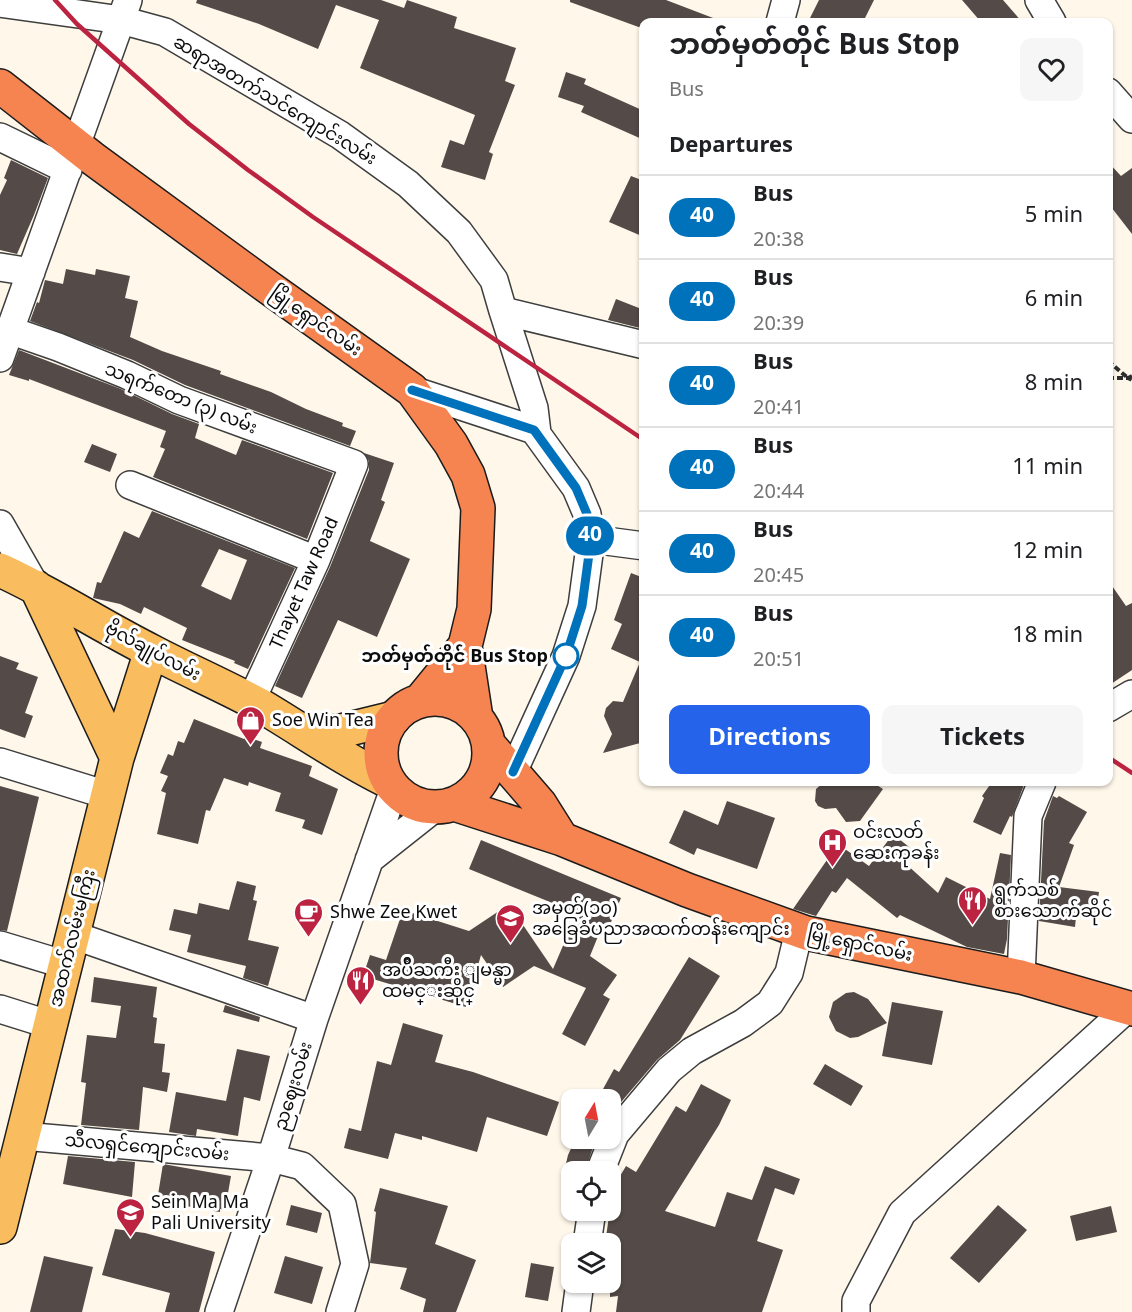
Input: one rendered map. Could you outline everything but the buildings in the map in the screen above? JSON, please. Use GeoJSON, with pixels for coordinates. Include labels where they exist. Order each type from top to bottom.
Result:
{"type":"FeatureCollection","features":[{"type":"Feature","properties":{"kind":"highway","name":"မြို့ရှောင်လမ်း"},"geometry":{"type":"LineString","coordinates":[[0,86],[92,158],[412,390],[451,444],[468,476],[478,508],[474,609],[465,646],[482,731]]}},
{"type":"Feature","properties":{"kind":"highway","name":"မြို့ရှောင်လမ်း"},"geometry":{"type":"LineString","coordinates":[[407,710],[465,646]]}},
{"type":"Feature","properties":{"kind":"highway"},"geometry":{"type":"LineString","coordinates":[[482,731],[489,763],[482,781],[470,795],[445,806],[421,806],[406,799],[391,785],[382,765],[381,749],[385,732],[407,710],[435,699],[450,701],[464,708],[540,804],[562,840]]}},
{"type":"Feature","properties":{"kind":"highway","name":"မြို့ရှောင်လမ်း"},"geometry":{"type":"LineString","coordinates":[[445,806],[562,840],[687,890],[799,931],[1022,976],[1130,1008]]}},
{"type":"Feature","properties":{"kind":"main road","name":"ဗိုလ်ချုပ်လမ်း"},"geometry":{"type":"LineString","coordinates":[[0,570],[36,586],[151,651],[251,701],[306,732],[354,765],[391,785]]}},
{"type":"Feature","properties":{"kind":"main road"},"geometry":{"type":"LineString","coordinates":[[36,586],[117,758]]}},
{"type":"Feature","properties":{"kind":"main road","name":"အထက်လမ်းမကြီး"},"geometry":{"type":"LineString","coordinates":[[0,1227],[107,795],[151,651]]}},
{"type":"Feature","properties":{"kind":"main road"},"geometry":{"type":"LineString","coordinates":[[306,732],[341,731],[407,710]]}},
{"type":"Feature","properties":{"kind":"street"},"geometry":{"type":"LineString","coordinates":[[781,18],[786,0]]}},
{"type":"Feature","properties":{"kind":"street"},"geometry":{"type":"LineString","coordinates":[[1040,0],[1050,18]]}},
{"type":"Feature","properties":{"kind":"street","name":"ဆရာအတက်သင်ကျောင်းလမ်း"},"geometry":{"type":"LineString","coordinates":[[0,3],[125,10],[340,135],[408,184],[459,232],[494,280],[534,408],[537,433]]}},
{"type":"Feature","properties":{"kind":"street"},"geometry":{"type":"LineString","coordinates":[[0,358],[125,10]]}},
{"type":"Feature","properties":{"kind":"street"},"geometry":{"type":"LineString","coordinates":[[1113,98],[1132,119]]}},
{"type":"Feature","properties":{"kind":"street"},"geometry":{"type":"LineString","coordinates":[[0,137],[68,170]]}},
{"type":"Feature","properties":{"kind":"street"},"geometry":{"type":"LineString","coordinates":[[0,267],[32,272]]}},
{"type":"Feature","properties":{"kind":"street"},"geometry":{"type":"LineString","coordinates":[[502,311],[639,344]]}},
{"type":"Feature","properties":{"kind":"street","name":"သရက်တော (၃) လမ်း"},"geometry":{"type":"LineString","coordinates":[[9,330],[127,375],[179,400],[354,464]]}},
{"type":"Feature","properties":{"kind":"street"},"geometry":{"type":"LineString","coordinates":[[412,390],[534,430],[576,488],[587,514],[591,539],[582,606],[566,656],[513,772]]}},
{"type":"Feature","properties":{"kind":"street","name":"Thayet Taw Road"},"geometry":{"type":"LineString","coordinates":[[251,701],[316,560],[354,464]]}},
{"type":"Feature","properties":{"kind":"street"},"geometry":{"type":"LineString","coordinates":[[130,484],[316,560]]}},
{"type":"Feature","properties":{"kind":"street"},"geometry":{"type":"LineString","coordinates":[[0,524],[36,586]]}},
{"type":"Feature","properties":{"kind":"street"},"geometry":{"type":"LineString","coordinates":[[591,539],[639,545]]}},
{"type":"Feature","properties":{"kind":"street"},"geometry":{"type":"LineString","coordinates":[[1113,705],[1132,694]]}},
{"type":"Feature","properties":{"kind":"street"},"geometry":{"type":"LineString","coordinates":[[0,762],[107,795]]}},
{"type":"Feature","properties":{"kind":"street","name":"ညဈေးလမ်း"},"geometry":{"type":"LineString","coordinates":[[219,1312],[271,1158],[314,1019],[369,860],[391,785]]}},
{"type":"Feature","properties":{"kind":"street"},"geometry":{"type":"LineString","coordinates":[[1022,976],[1028,816],[1040,786]]}},
{"type":"Feature","properties":{"kind":"street"},"geometry":{"type":"LineString","coordinates":[[369,860],[445,806]]}},
{"type":"Feature","properties":{"kind":"street"},"geometry":{"type":"LineString","coordinates":[[604,1161],[615,1134],[669,1070],[692,1051],[743,1023],[770,1003],[789,973],[799,931]]}},
{"type":"Feature","properties":{"kind":"street"},"geometry":{"type":"LineString","coordinates":[[0,945],[70,950],[314,1019]]}},
{"type":"Feature","properties":{"kind":"street"},"geometry":{"type":"LineString","coordinates":[[856,1312],[856,1301],[902,1213],[1130,1008]]}},
{"type":"Feature","properties":{"kind":"street"},"geometry":{"type":"LineString","coordinates":[[0,1009],[51,1025]]}},
{"type":"Feature","properties":{"kind":"street","name":"သီလရှင်ကျောင်းလမ်း"},"geometry":{"type":"LineString","coordinates":[[23,1136],[271,1158],[302,1166],[342,1204],[355,1264],[340,1312]]}},
{"type":"Feature","properties":{"kind":"street"},"geometry":{"type":"LineString","coordinates":[[576,1312],[579,1293]]}},
{"type":"Feature","properties":{"kind":"path"},"geometry":{"type":"LineString","coordinates":[[1113,365],[1131,378]]}},
{"type":"Feature","properties":{"kind":"path"},"geometry":{"type":"LineString","coordinates":[[1113,378],[1131,378]]}},
{"type":"Feature","properties":{"kind":"railway"},"geometry":{"type":"LineString","coordinates":[[55,0],[77,24],[189,124],[248,170],[313,217],[639,437]]}},
{"type":"Feature","properties":{"kind":"railway"},"geometry":{"type":"LineString","coordinates":[[1113,760],[1132,773]]}},
{"type":"Feature","properties":{"kind":"bus line","name":"40"},"geometry":{"type":"LineString","coordinates":[[412,390],[534,430],[576,488],[587,514],[591,539],[582,606],[566,656],[513,772]]}},
{"type":"Feature","properties":{"kind":"place","name":"ဘတ်မှတ်တိုင် Bus Stop"},"geometry":{"type":"Point","coordinates":[566,656]}},
{"type":"Feature","properties":{"kind":"place","name":"Soe Win Tea"},"geometry":{"type":"Point","coordinates":[251,746]}},
{"type":"Feature","properties":{"kind":"place","name":"ဝင်းလတ် ဆေးကုခန်း"},"geometry":{"type":"Point","coordinates":[832,868]}},
{"type":"Feature","properties":{"kind":"place","name":"ရွက်သစ် စားသောက်ဆိုင်"},"geometry":{"type":"Point","coordinates":[973,926]}},
{"type":"Feature","properties":{"kind":"place","name":"Shwe Zee Kwet"},"geometry":{"type":"Point","coordinates":[309,938]}},
{"type":"Feature","properties":{"kind":"place","name":"အမှတ်(၁၀) အခြေခံပညာအထက်တန်းကျောင်း"},"geometry":{"type":"Point","coordinates":[511,944]}},
{"type":"Feature","properties":{"kind":"place","name":"အပ်ိဳႀကီး ျမန္မာ ထမင္းဆိုင္"},"geometry":{"type":"Point","coordinates":[361,1006]}},
{"type":"Feature","properties":{"kind":"place","name":"Sein Ma Ma Pali University"},"geometry":{"type":"Point","coordinates":[130,1238]}}]}
